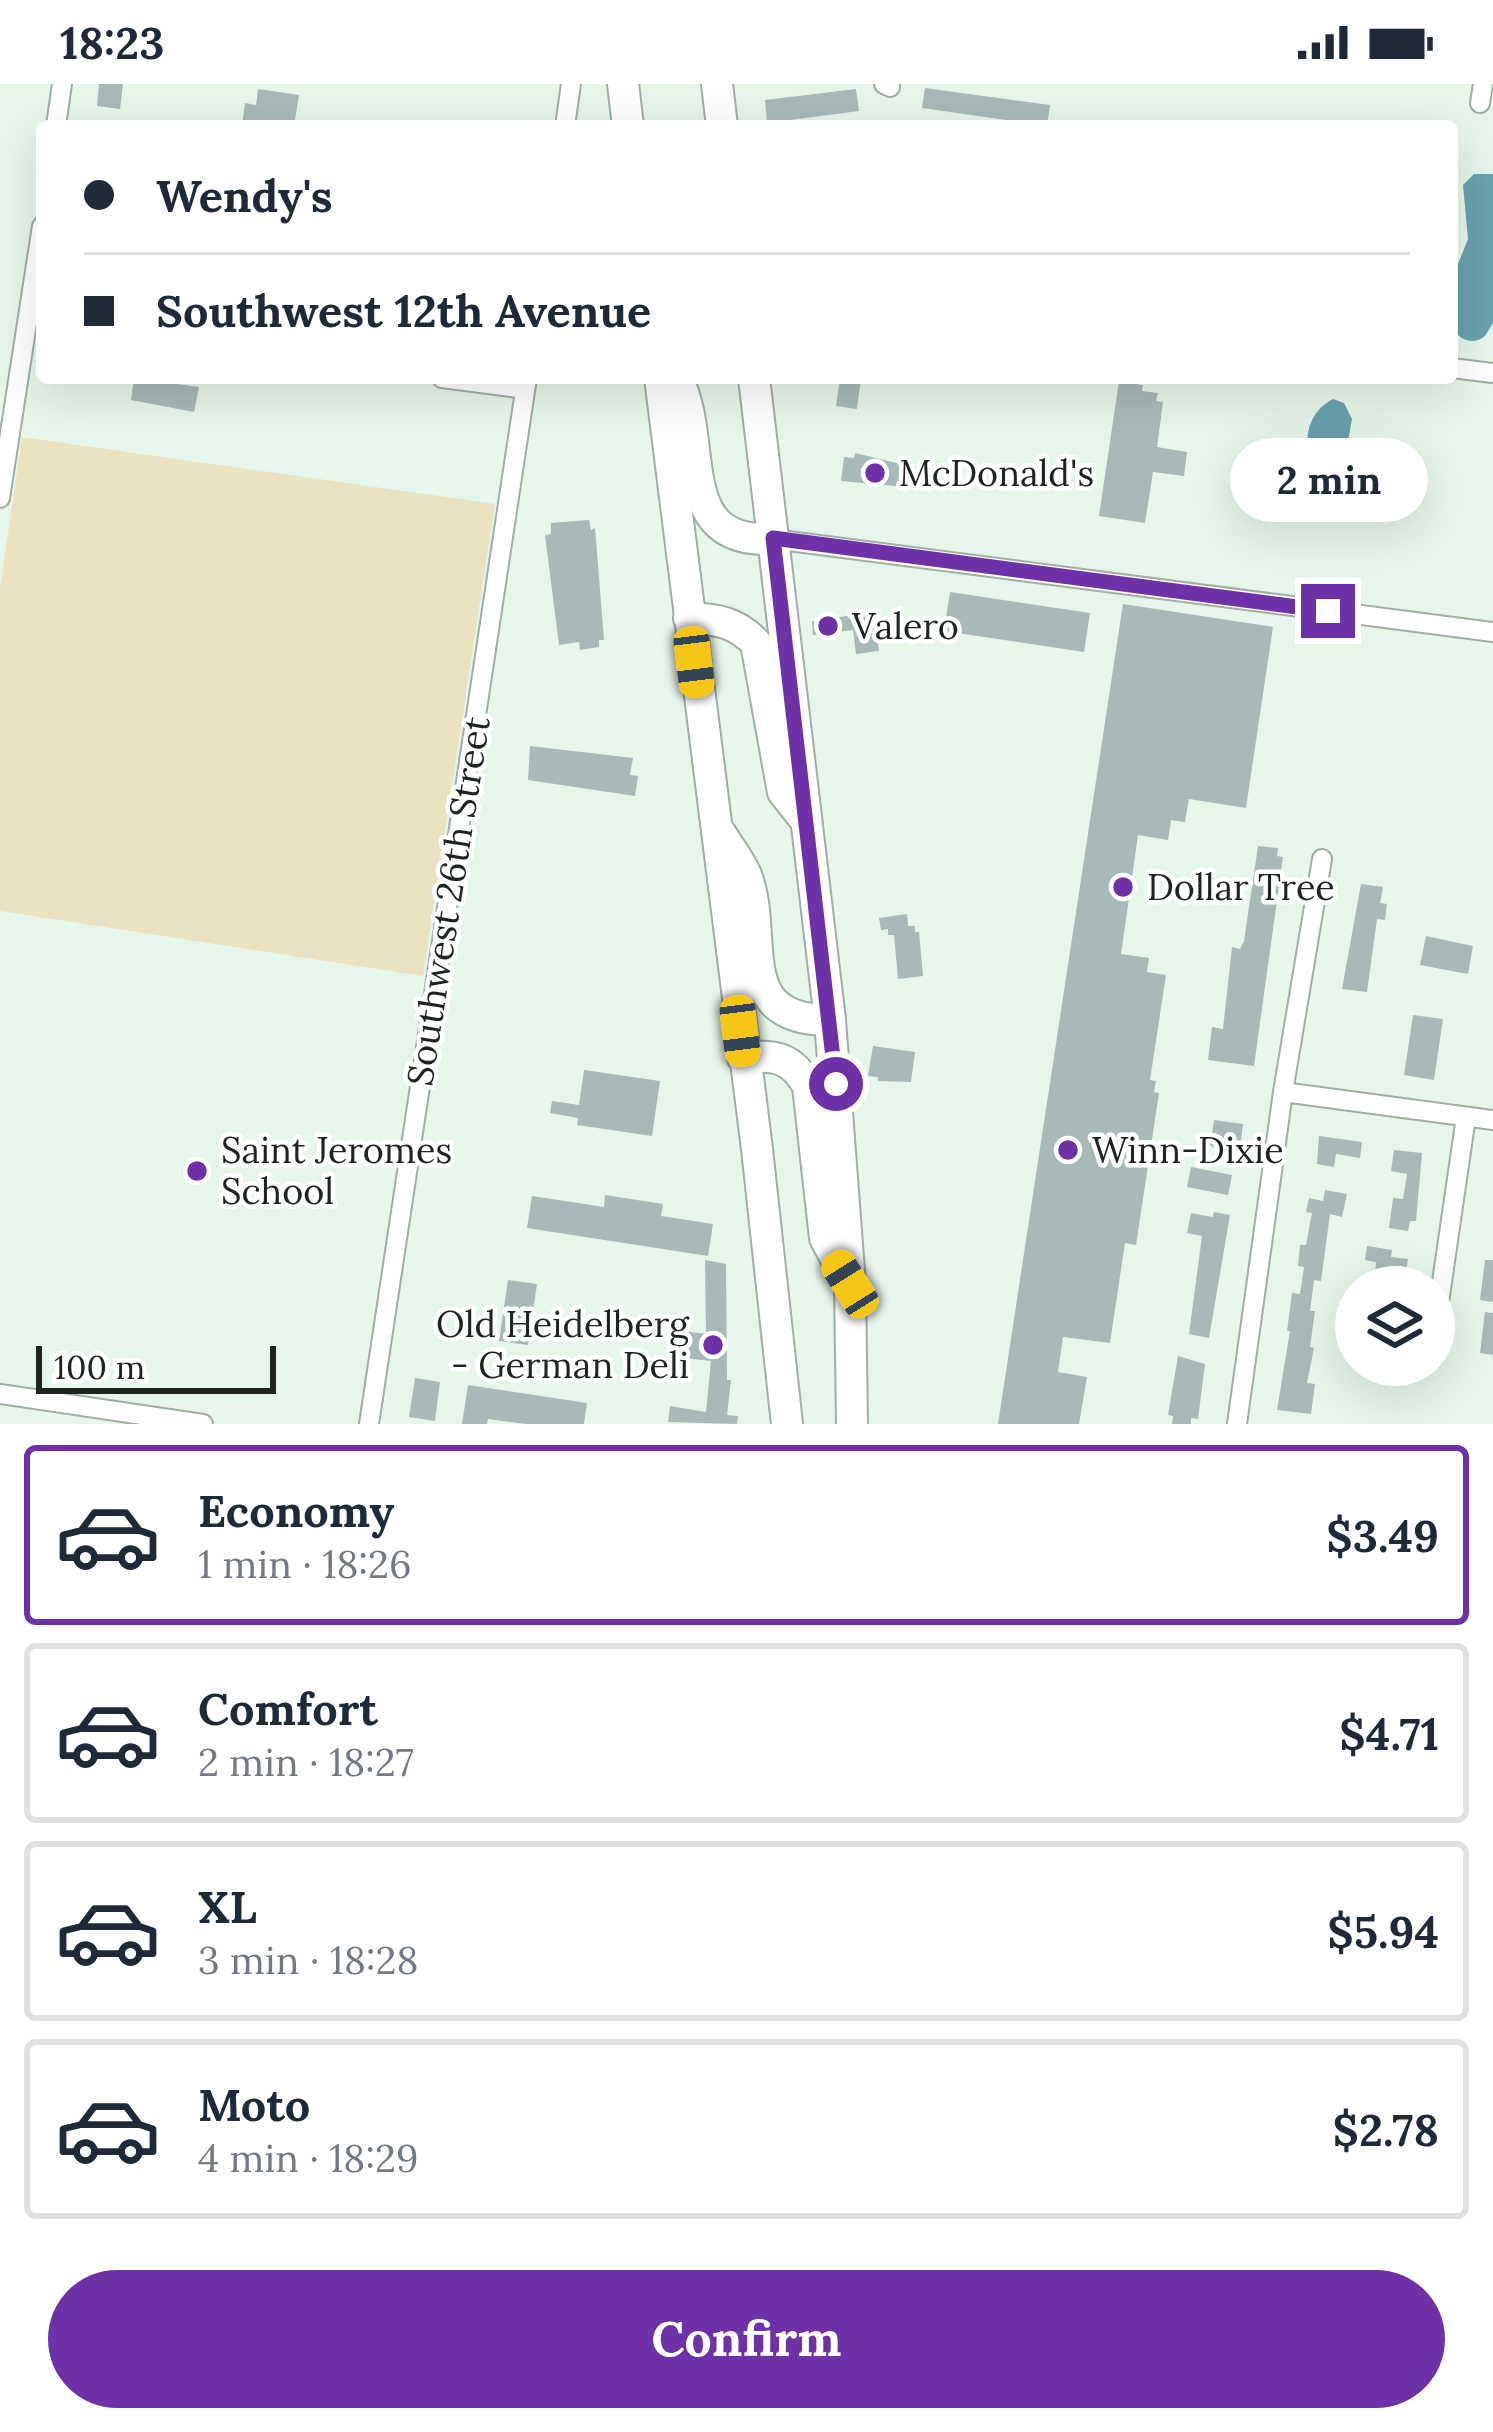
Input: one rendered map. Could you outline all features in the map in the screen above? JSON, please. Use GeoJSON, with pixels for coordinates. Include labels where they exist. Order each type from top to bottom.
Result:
{"type":"FeatureCollection","features":[{"type":"Feature","properties":{"kind":"main road"},"geometry":{"type":"LineString","coordinates":[[623,84],[627,120]]}},
{"type":"Feature","properties":{"kind":"main road"},"geometry":{"type":"LineString","coordinates":[[661,384],[787,1424]]}},
{"type":"Feature","properties":{"kind":"main road"},"geometry":{"type":"LineString","coordinates":[[680,384],[687,396],[711,520],[727,533],[748,540],[773,538]]}},
{"type":"Feature","properties":{"kind":"main road"},"geometry":{"type":"LineString","coordinates":[[755,384],[830,1020],[850,1284],[851,1424]]}},
{"type":"Feature","properties":{"kind":"main road"},"geometry":{"type":"LineString","coordinates":[[689,618],[742,628],[755,643],[783,792],[806,820]]}},
{"type":"Feature","properties":{"kind":"main road"},"geometry":{"type":"LineString","coordinates":[[715,824],[747,877],[760,978],[773,1003],[804,1020],[830,1020]]}},
{"type":"Feature","properties":{"kind":"main road"},"geometry":{"type":"LineString","coordinates":[[743,1058],[781,1057],[808,1086],[825,1238],[850,1284]]}},
{"type":"Feature","properties":{"kind":"street"},"geometry":{"type":"LineString","coordinates":[[57,120],[62,84]]}},
{"type":"Feature","properties":{"kind":"street"},"geometry":{"type":"LineString","coordinates":[[566,120],[571,84]]}},
{"type":"Feature","properties":{"kind":"street"},"geometry":{"type":"LineString","coordinates":[[0,497],[4,442],[35,323]]}},
{"type":"Feature","properties":{"kind":"street"},"geometry":{"type":"LineString","coordinates":[[1458,369],[1493,373]]}},
{"type":"Feature","properties":{"kind":"street","name":"Southwest 26th Street"},"geometry":{"type":"LineString","coordinates":[[369,1424],[526,384]]}},
{"type":"Feature","properties":{"kind":"street"},"geometry":{"type":"LineString","coordinates":[[773,538],[1493,632]]}},
{"type":"Feature","properties":{"kind":"street"},"geometry":{"type":"LineString","coordinates":[[1238,1424],[1283,1092],[1322,859]]}},
{"type":"Feature","properties":{"kind":"street"},"geometry":{"type":"LineString","coordinates":[[1283,1092],[1493,1120]]}},
{"type":"Feature","properties":{"kind":"street"},"geometry":{"type":"LineString","coordinates":[[1444,1266],[1466,1117]]}},
{"type":"Feature","properties":{"kind":"street"},"geometry":{"type":"LineString","coordinates":[[0,1394],[203,1424]]}},
{"type":"Feature","properties":{"kind":"street"},"geometry":{"type":"LineString","coordinates":[[62,1424],[65,1403]]}},
{"type":"Feature","properties":{"kind":"shaded area"},"geometry":{"type":"Polygon","coordinates":[[[22,437],[495,504],[423,976],[0,911],[0,589],[22,437]]]}},
{"type":"Feature","properties":{"kind":"water"},"geometry":{"type":"Polygon","coordinates":[[[1474,174],[1493,174],[1493,323],[1485,336],[1471,341],[1458,333],[1458,264],[1468,239],[1463,185],[1474,174]]]}},
{"type":"Feature","properties":{"kind":"water"},"geometry":{"type":"Polygon","coordinates":[[[1333,399],[1344,403],[1352,419],[1335,514],[1326,511],[1308,451],[1311,422],[1333,399]]]}},
{"type":"Feature","properties":{"kind":"building"},"geometry":{"type":"Polygon","coordinates":[[[99,84],[123,84],[120,109],[97,106],[99,84]]]}},
{"type":"Feature","properties":{"kind":"building"},"geometry":{"type":"Polygon","coordinates":[[[925,88],[1050,105],[1048,120],[1005,120],[922,108],[925,88]]]}},
{"type":"Feature","properties":{"kind":"building"},"geometry":{"type":"Polygon","coordinates":[[[258,89],[299,95],[295,120],[243,120],[245,103],[256,105],[258,89]]]}},
{"type":"Feature","properties":{"kind":"building"},"geometry":{"type":"Polygon","coordinates":[[[856,89],[859,111],[767,120],[765,100],[856,89]]]}},
{"type":"Feature","properties":{"kind":"building"},"geometry":{"type":"Polygon","coordinates":[[[133,384],[199,387],[194,412],[131,400],[133,384]]]}},
{"type":"Feature","properties":{"kind":"building"},"geometry":{"type":"Polygon","coordinates":[[[839,384],[860,384],[857,409],[836,406],[839,384]]]}},
{"type":"Feature","properties":{"kind":"building"},"geometry":{"type":"Polygon","coordinates":[[[1119,384],[1143,385],[1142,391],[1158,393],[1156,401],[1163,402],[1157,447],[1187,452],[1184,476],[1153,472],[1145,523],[1099,516],[1119,384]]]}},
{"type":"Feature","properties":{"kind":"building","name":"McDonald's"},"geometry":{"type":"Polygon","coordinates":[[[855,453],[909,466],[907,487],[841,481],[844,457],[854,458],[855,453]]]}},
{"type":"Feature","properties":{"kind":"building"},"geometry":{"type":"Polygon","coordinates":[[[589,520],[591,530],[595,528],[604,640],[599,640],[599,647],[580,650],[579,642],[559,645],[545,535],[551,534],[551,523],[589,520]]]}},
{"type":"Feature","properties":{"kind":"building"},"geometry":{"type":"Polygon","coordinates":[[[950,592],[1090,613],[1084,652],[944,631],[950,592]]]}},
{"type":"Feature","properties":{"kind":"building"},"geometry":{"type":"Polygon","coordinates":[[[1123,604],[1273,627],[1246,808],[1189,799],[1185,822],[1171,820],[1168,840],[1138,835],[1121,954],[1149,958],[1147,972],[1166,975],[1150,1080],[1156,1081],[1154,1092],[1159,1093],[1136,1245],[1125,1243],[1110,1343],[1063,1337],[1058,1372],[1087,1377],[1079,1424],[998,1424],[1123,604]]]}},
{"type":"Feature","properties":{"kind":"building"},"geometry":{"type":"Polygon","coordinates":[[[874,612],[879,651],[856,654],[853,630],[813,635],[812,621],[874,612]]]}},
{"type":"Feature","properties":{"kind":"building"},"geometry":{"type":"Polygon","coordinates":[[[530,746],[633,758],[630,775],[638,776],[635,796],[528,780],[530,746]]]}},
{"type":"Feature","properties":{"kind":"building"},"geometry":{"type":"Polygon","coordinates":[[[1258,846],[1278,848],[1277,856],[1283,857],[1254,1066],[1208,1060],[1212,1027],[1223,1029],[1232,947],[1240,949],[1244,941],[1258,846]]]}},
{"type":"Feature","properties":{"kind":"building"},"geometry":{"type":"Polygon","coordinates":[[[1361,884],[1383,887],[1380,903],[1387,904],[1385,920],[1377,919],[1367,992],[1342,989],[1361,884]]]}},
{"type":"Feature","properties":{"kind":"building"},"geometry":{"type":"Polygon","coordinates":[[[907,914],[908,926],[919,932],[923,976],[898,979],[894,935],[881,930],[879,918],[907,914]]]}},
{"type":"Feature","properties":{"kind":"building"},"geometry":{"type":"Polygon","coordinates":[[[1426,936],[1473,946],[1468,974],[1420,965],[1426,936]]]}},
{"type":"Feature","properties":{"kind":"building"},"geometry":{"type":"Polygon","coordinates":[[[1413,1015],[1443,1019],[1434,1080],[1404,1075],[1413,1015]]]}},
{"type":"Feature","properties":{"kind":"building"},"geometry":{"type":"Polygon","coordinates":[[[873,1046],[915,1052],[911,1082],[868,1076],[873,1046]]]}},
{"type":"Feature","properties":{"kind":"building"},"geometry":{"type":"Polygon","coordinates":[[[584,1070],[660,1081],[652,1136],[577,1125],[578,1118],[550,1113],[552,1101],[579,1105],[584,1070]]]}},
{"type":"Feature","properties":{"kind":"building"},"geometry":{"type":"Polygon","coordinates":[[[1214,1120],[1243,1124],[1240,1149],[1210,1146],[1214,1120]]]}},
{"type":"Feature","properties":{"kind":"building"},"geometry":{"type":"Polygon","coordinates":[[[1319,1136],[1362,1142],[1360,1158],[1336,1154],[1334,1167],[1317,1164],[1319,1136]]]}},
{"type":"Feature","properties":{"kind":"building"},"geometry":{"type":"Polygon","coordinates":[[[1394,1150],[1422,1153],[1416,1221],[1410,1221],[1408,1231],[1389,1228],[1393,1198],[1403,1199],[1407,1174],[1391,1171],[1394,1150]]]}},
{"type":"Feature","properties":{"kind":"building"},"geometry":{"type":"Polygon","coordinates":[[[1191,1167],[1232,1175],[1228,1195],[1187,1187],[1191,1167]]]}},
{"type":"Feature","properties":{"kind":"building"},"geometry":{"type":"Polygon","coordinates":[[[1325,1190],[1347,1194],[1342,1217],[1330,1214],[1321,1281],[1314,1280],[1310,1347],[1314,1348],[1307,1383],[1315,1384],[1311,1414],[1277,1410],[1292,1293],[1300,1294],[1304,1267],[1298,1266],[1312,1213],[1306,1212],[1309,1198],[1323,1201],[1325,1190]]]}},
{"type":"Feature","properties":{"kind":"building"},"geometry":{"type":"Polygon","coordinates":[[[605,1195],[663,1204],[661,1216],[713,1224],[708,1256],[527,1228],[532,1196],[604,1207],[605,1195]]]}},
{"type":"Feature","properties":{"kind":"building"},"geometry":{"type":"Polygon","coordinates":[[[1214,1212],[1230,1215],[1209,1338],[1189,1334],[1202,1236],[1187,1233],[1191,1213],[1213,1217],[1214,1212]]]}},
{"type":"Feature","properties":{"kind":"building"},"geometry":{"type":"Polygon","coordinates":[[[1367,1246],[1392,1250],[1391,1257],[1408,1259],[1407,1266],[1376,1266],[1376,1262],[1365,1260],[1367,1246]]]}},
{"type":"Feature","properties":{"kind":"building"},"geometry":{"type":"Polygon","coordinates":[[[705,1260],[726,1264],[727,1380],[731,1380],[727,1415],[738,1416],[737,1424],[668,1422],[670,1406],[706,1412],[711,1361],[685,1358],[683,1331],[706,1334],[705,1260]]]}},
{"type":"Feature","properties":{"kind":"building"},"geometry":{"type":"Polygon","coordinates":[[[1485,1260],[1493,1260],[1493,1302],[1480,1300],[1485,1260]]]}},
{"type":"Feature","properties":{"kind":"building"},"geometry":{"type":"Polygon","coordinates":[[[508,1280],[537,1284],[528,1345],[499,1341],[508,1280]]]}},
{"type":"Feature","properties":{"kind":"building"},"geometry":{"type":"Polygon","coordinates":[[[1485,1312],[1493,1313],[1493,1355],[1480,1353],[1485,1312]]]}},
{"type":"Feature","properties":{"kind":"building"},"geometry":{"type":"Polygon","coordinates":[[[1178,1356],[1205,1364],[1198,1419],[1191,1418],[1191,1424],[1172,1424],[1173,1416],[1168,1415],[1178,1356]]]}},
{"type":"Feature","properties":{"kind":"building"},"geometry":{"type":"Polygon","coordinates":[[[415,1378],[440,1382],[435,1421],[409,1417],[415,1378]]]}},
{"type":"Feature","properties":{"kind":"building"},"geometry":{"type":"Polygon","coordinates":[[[468,1385],[587,1403],[584,1424],[488,1419],[487,1424],[462,1424],[468,1385]]]}},
{"type":"Feature","properties":{"kind":"place","name":"McDonald's"},"geometry":{"type":"Point","coordinates":[875,473]}},
{"type":"Feature","properties":{"kind":"place","name":"Valero"},"geometry":{"type":"Point","coordinates":[828,626]}},
{"type":"Feature","properties":{"kind":"place","name":"Dollar Tree"},"geometry":{"type":"Point","coordinates":[1123,887]}},
{"type":"Feature","properties":{"kind":"place","name":"Winn-Dixie"},"geometry":{"type":"Point","coordinates":[1068,1150]}},
{"type":"Feature","properties":{"kind":"place","name":"Saint Jeromes School"},"geometry":{"type":"Point","coordinates":[197,1171]}},
{"type":"Feature","properties":{"kind":"place","name":"Old Heidelberg - German Deli"},"geometry":{"type":"Point","coordinates":[713,1345]}},
{"type":"Feature","properties":{"kind":"route"},"geometry":{"type":"LineString","coordinates":[[836,1084],[773,538],[1328,611]]}}]}
